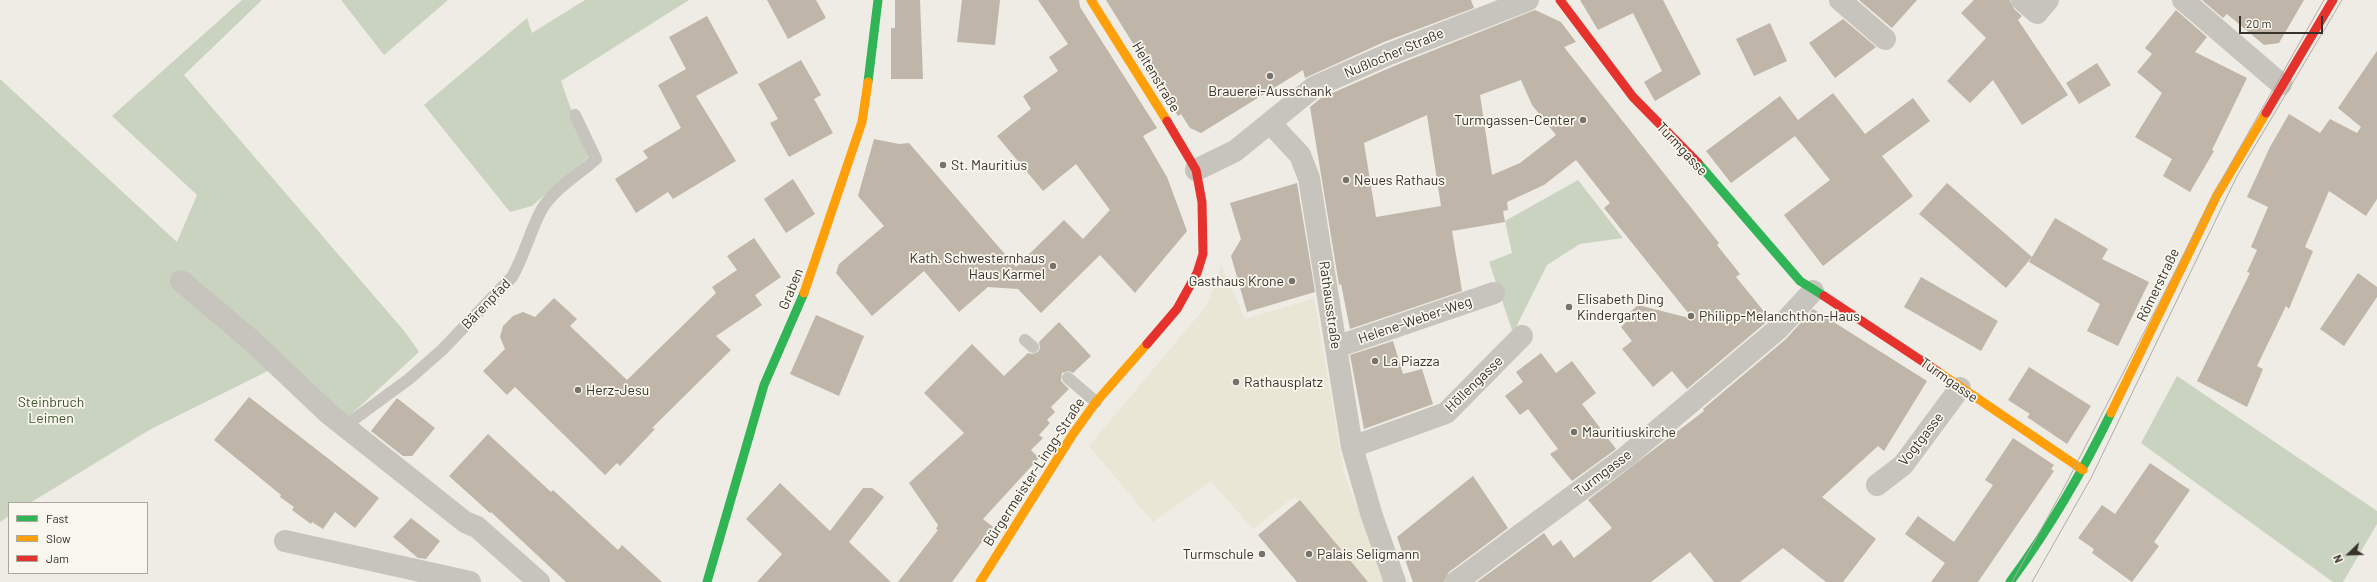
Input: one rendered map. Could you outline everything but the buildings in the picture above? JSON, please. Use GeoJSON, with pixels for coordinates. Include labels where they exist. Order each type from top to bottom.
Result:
{"type":"FeatureCollection","features":[{"type":"Feature","properties":{"kind":"street","name":"Graben"},"geometry":{"type":"LineString","coordinates":[[707,582],[764,385],[807,287],[862,122],[872,65],[878,0]]}},
{"type":"Feature","properties":{"kind":"street","name":"Heltenstraße"},"geometry":{"type":"LineString","coordinates":[[1092,0],[1196,170]]}},
{"type":"Feature","properties":{"kind":"street","name":"Nußlocher Straße"},"geometry":{"type":"LineString","coordinates":[[1270,123],[1314,88],[1389,54],[1528,0]]}},
{"type":"Feature","properties":{"kind":"street","name":"Turmgasse"},"geometry":{"type":"LineString","coordinates":[[1560,0],[1633,97],[1686,150],[1800,281],[1813,291],[1888,338],[2083,470]]}},
{"type":"Feature","properties":{"kind":"street"},"geometry":{"type":"LineString","coordinates":[[1840,0],[1885,40]]}},
{"type":"Feature","properties":{"kind":"street"},"geometry":{"type":"LineString","coordinates":[[2022,0],[2036,13],[2048,0]]}},
{"type":"Feature","properties":{"kind":"street"},"geometry":{"type":"LineString","coordinates":[[2183,0],[2281,84]]}},
{"type":"Feature","properties":{"kind":"street","name":"Römerstraße"},"geometry":{"type":"LineString","coordinates":[[2010,582],[2040,541],[2083,470],[2217,195],[2281,84],[2333,0]]}},
{"type":"Feature","properties":{"kind":"street"},"geometry":{"type":"LineString","coordinates":[[1196,170],[1235,151],[1270,123]]}},
{"type":"Feature","properties":{"kind":"street","name":"Rathausstraße"},"geometry":{"type":"LineString","coordinates":[[1270,123],[1300,155],[1310,178],[1352,447],[1371,513],[1395,582]]}},
{"type":"Feature","properties":{"kind":"street","name":"Bürgermeister-Lingg-Straße"},"geometry":{"type":"LineString","coordinates":[[980,582],[1066,445],[1096,402],[1177,310],[1197,273],[1203,254],[1204,229],[1202,202],[1196,170]]}},
{"type":"Feature","properties":{"kind":"street"},"geometry":{"type":"LineString","coordinates":[[181,281],[252,341],[345,426],[465,522],[477,527],[539,582]]}},
{"type":"Feature","properties":{"kind":"street","name":"Turmgasse"},"geometry":{"type":"LineString","coordinates":[[1456,582],[1627,456],[1778,329],[1813,291]]}},
{"type":"Feature","properties":{"kind":"street","name":"Helene-Weber-Weg"},"geometry":{"type":"LineString","coordinates":[[1336,348],[1494,294]]}},
{"type":"Feature","properties":{"kind":"street","name":"Höllengasse"},"geometry":{"type":"LineString","coordinates":[[1352,447],[1446,413],[1522,336]]}},
{"type":"Feature","properties":{"kind":"street","name":"Vogtgasse"},"geometry":{"type":"LineString","coordinates":[[1877,486],[1903,465],[1960,388]]}},
{"type":"Feature","properties":{"kind":"street"},"geometry":{"type":"LineString","coordinates":[[285,541],[470,582]]}},
{"type":"Feature","properties":{"kind":"lane","name":"Bärenpfad"},"geometry":{"type":"LineString","coordinates":[[345,426],[409,379],[442,350],[512,277],[547,202],[596,159],[575,115]]}},
{"type":"Feature","properties":{"kind":"lane"},"geometry":{"type":"LineString","coordinates":[[1068,378],[1096,402]]}},
{"type":"Feature","properties":{"kind":"green space","name":"Steinbruch Leimen"},"geometry":{"type":"Polygon","coordinates":[[[242,0],[262,0],[184,75],[405,332],[419,352],[344,421],[274,368],[151,429],[32,502],[8,502],[8,517],[0,522],[0,79],[177,242],[197,195],[112,116],[242,0]]]}},
{"type":"Feature","properties":{"kind":"green space"},"geometry":{"type":"Polygon","coordinates":[[[341,0],[448,0],[384,55],[341,0]]]}},
{"type":"Feature","properties":{"kind":"green space"},"geometry":{"type":"Polygon","coordinates":[[[585,0],[689,0],[561,81],[588,157],[532,206],[510,212],[424,105],[527,18],[532,33],[585,0]]]}},
{"type":"Feature","properties":{"kind":"green space"},"geometry":{"type":"Polygon","coordinates":[[[1578,180],[1623,238],[1580,244],[1547,265],[1513,333],[1489,262],[1512,253],[1505,221],[1578,180]]]}},
{"type":"Feature","properties":{"kind":"green space"},"geometry":{"type":"Polygon","coordinates":[[[2177,376],[2377,511],[2377,524],[2343,582],[2333,582],[2141,443],[2177,376]]]}},
{"type":"Feature","properties":{"kind":"shaded area","name":"Rathausplatz"},"geometry":{"type":"Polygon","coordinates":[[[1221,265],[1245,319],[1314,298],[1344,473],[1386,582],[1367,582],[1295,496],[1253,529],[1211,481],[1153,522],[1089,446],[1207,305],[1221,265]]]}},
{"type":"Feature","properties":{"kind":"tram line"},"geometry":{"type":"LineString","coordinates":[[2012,582],[2066,484],[2230,165],[2324,0]]}},
{"type":"Feature","properties":{"kind":"tram line"},"geometry":{"type":"LineString","coordinates":[[2032,582],[2091,478],[2237,176],[2342,0]]}},
{"type":"Feature","properties":{"kind":"traffic: fast"},"geometry":{"type":"LineString","coordinates":[[868,82],[878,0]]}},
{"type":"Feature","properties":{"kind":"traffic: fast"},"geometry":{"type":"LineString","coordinates":[[1698,163],[1800,281],[1824,296]]}},
{"type":"Feature","properties":{"kind":"traffic: fast"},"geometry":{"type":"LineString","coordinates":[[707,582],[764,385],[804,293]]}},
{"type":"Feature","properties":{"kind":"traffic: fast"},"geometry":{"type":"LineString","coordinates":[[2010,582],[2038,542],[2064,500],[2111,413]]}},
{"type":"Feature","properties":{"kind":"traffic: slow"},"geometry":{"type":"LineString","coordinates":[[1091,0],[1167,121]]}},
{"type":"Feature","properties":{"kind":"traffic: slow"},"geometry":{"type":"LineString","coordinates":[[804,293],[862,122],[868,82]]}},
{"type":"Feature","properties":{"kind":"traffic: slow"},"geometry":{"type":"LineString","coordinates":[[2111,413],[2217,195],[2266,113]]}},
{"type":"Feature","properties":{"kind":"traffic: slow"},"geometry":{"type":"LineString","coordinates":[[980,582],[1073,434],[1096,402],[1147,344]]}},
{"type":"Feature","properties":{"kind":"traffic: slow"},"geometry":{"type":"LineString","coordinates":[[1937,371],[2083,470]]}},
{"type":"Feature","properties":{"kind":"traffic: jam"},"geometry":{"type":"LineString","coordinates":[[1560,0],[1633,97],[1698,163]]}},
{"type":"Feature","properties":{"kind":"traffic: jam"},"geometry":{"type":"LineString","coordinates":[[2266,113],[2333,0]]}},
{"type":"Feature","properties":{"kind":"traffic: jam"},"geometry":{"type":"LineString","coordinates":[[1147,344],[1177,309],[1197,273],[1203,254],[1202,202],[1196,170],[1167,121]]}},
{"type":"Feature","properties":{"kind":"traffic: jam"},"geometry":{"type":"LineString","coordinates":[[1824,296],[1937,371]]}},
{"type":"Feature","properties":{"kind":"place","name":"Brauerei-Ausschank"},"geometry":{"type":"Point","coordinates":[1270,76]}},
{"type":"Feature","properties":{"kind":"place","name":"Turmgassen-Center"},"geometry":{"type":"Point","coordinates":[1583,120]}},
{"type":"Feature","properties":{"kind":"place","name":"St. Mauritius"},"geometry":{"type":"Point","coordinates":[943,165]}},
{"type":"Feature","properties":{"kind":"place","name":"Neues Rathaus"},"geometry":{"type":"Point","coordinates":[1346,180]}},
{"type":"Feature","properties":{"kind":"place","name":"Kath. Schwesternhaus Haus Karmel"},"geometry":{"type":"Point","coordinates":[1053,266]}},
{"type":"Feature","properties":{"kind":"place","name":"Gasthaus Krone"},"geometry":{"type":"Point","coordinates":[1292,281]}},
{"type":"Feature","properties":{"kind":"place","name":"Elisabeth Ding Kindergarten"},"geometry":{"type":"Point","coordinates":[1569,307]}},
{"type":"Feature","properties":{"kind":"place","name":"Philipp-Melanchthon-Haus"},"geometry":{"type":"Point","coordinates":[1691,316]}},
{"type":"Feature","properties":{"kind":"place","name":"La Piazza"},"geometry":{"type":"Point","coordinates":[1375,361]}},
{"type":"Feature","properties":{"kind":"place","name":"Rathausplatz"},"geometry":{"type":"Point","coordinates":[1236,382]}},
{"type":"Feature","properties":{"kind":"place","name":"Herz-Jesu"},"geometry":{"type":"Point","coordinates":[578,390]}},
{"type":"Feature","properties":{"kind":"place","name":"Mauritiuskirche"},"geometry":{"type":"Point","coordinates":[1574,432]}},
{"type":"Feature","properties":{"kind":"place","name":"Turmschule"},"geometry":{"type":"Point","coordinates":[1262,554]}},
{"type":"Feature","properties":{"kind":"place","name":"Palais Seligmann"},"geometry":{"type":"Point","coordinates":[1309,554]}}]}
